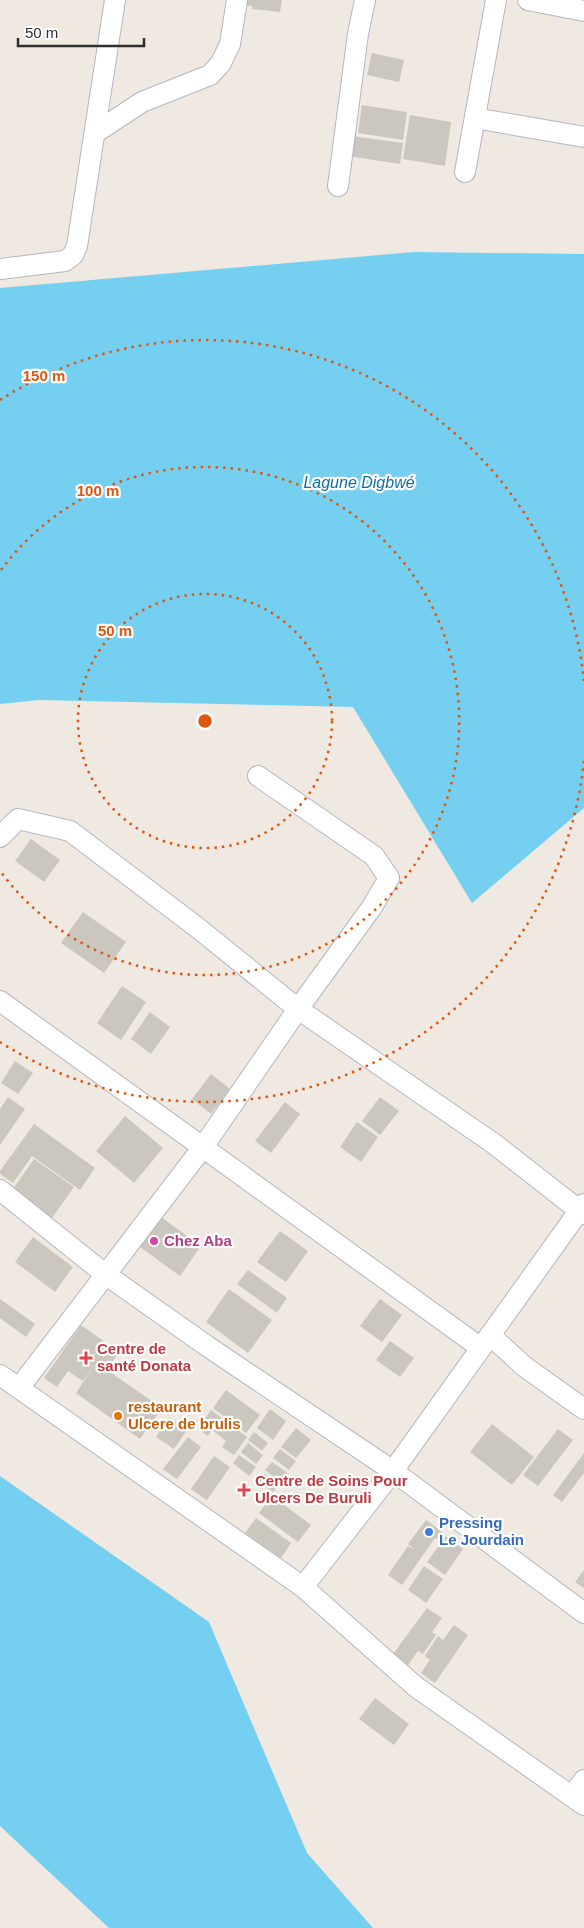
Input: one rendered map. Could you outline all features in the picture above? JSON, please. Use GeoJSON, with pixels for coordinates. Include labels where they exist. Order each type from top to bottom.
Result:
{"type":"FeatureCollection","features":[{"type":"Feature","properties":{"kind":"street"},"geometry":{"type":"LineString","coordinates":[[0,269],[65,261],[73,255],[77,246],[115,0]]}},
{"type":"Feature","properties":{"kind":"street"},"geometry":{"type":"LineString","coordinates":[[95,133],[142,102],[210,75],[221,63],[230,44],[238,0]]}},
{"type":"Feature","properties":{"kind":"street"},"geometry":{"type":"LineString","coordinates":[[338,186],[358,34],[365,0]]}},
{"type":"Feature","properties":{"kind":"street"},"geometry":{"type":"LineString","coordinates":[[465,172],[496,0]]}},
{"type":"Feature","properties":{"kind":"street"},"geometry":{"type":"LineString","coordinates":[[528,0],[584,11]]}},
{"type":"Feature","properties":{"kind":"street"},"geometry":{"type":"LineString","coordinates":[[475,118],[584,137]]}},
{"type":"Feature","properties":{"kind":"street"},"geometry":{"type":"LineString","coordinates":[[19,1388],[203,1148],[298,1009],[372,908],[389,878],[374,856],[258,776]]}},
{"type":"Feature","properties":{"kind":"street"},"geometry":{"type":"LineString","coordinates":[[0,838],[18,819],[70,831],[198,928],[298,1009],[494,1143],[582,1210],[392,1471],[303,1587]]}},
{"type":"Feature","properties":{"kind":"street"},"geometry":{"type":"LineString","coordinates":[[0,1001],[203,1148],[525,1366],[584,1409]]}},
{"type":"Feature","properties":{"kind":"street"},"geometry":{"type":"LineString","coordinates":[[0,1190],[105,1274],[207,1346],[392,1471],[584,1613]]}},
{"type":"Feature","properties":{"kind":"street"},"geometry":{"type":"LineString","coordinates":[[0,1375],[303,1587],[416,1687],[578,1801],[584,1780]]}},
{"type":"Feature","properties":{"kind":"water","name":"Lagune Digbwé"},"geometry":{"type":"Polygon","coordinates":[[[414,252],[584,254],[584,808],[472,903],[353,707],[39,700],[0,704],[0,288],[414,252]]]}},
{"type":"Feature","properties":{"kind":"water"},"geometry":{"type":"Polygon","coordinates":[[[0,1476],[209,1622],[307,1853],[373,1928],[109,1928],[0,1826],[0,1476]]]}},
{"type":"Feature","properties":{"kind":"building"},"geometry":{"type":"Polygon","coordinates":[[[246,0],[282,0],[280,12],[252,9],[252,6],[245,5],[246,0]]]}},
{"type":"Feature","properties":{"kind":"building"},"geometry":{"type":"Polygon","coordinates":[[[372,53],[404,60],[399,82],[367,75],[372,53]]]}},
{"type":"Feature","properties":{"kind":"building"},"geometry":{"type":"Polygon","coordinates":[[[362,105],[407,112],[403,140],[358,133],[362,105]]]}},
{"type":"Feature","properties":{"kind":"building"},"geometry":{"type":"Polygon","coordinates":[[[410,115],[451,122],[445,166],[403,159],[410,115]]]}},
{"type":"Feature","properties":{"kind":"building"},"geometry":{"type":"Polygon","coordinates":[[[351,136],[403,143],[400,164],[348,156],[351,136]]]}},
{"type":"Feature","properties":{"kind":"building"},"geometry":{"type":"Polygon","coordinates":[[[31,839],[60,860],[44,882],[15,861],[31,839]]]}},
{"type":"Feature","properties":{"kind":"building"},"geometry":{"type":"Polygon","coordinates":[[[83,912],[126,942],[104,973],[61,943],[83,912]]]}},
{"type":"Feature","properties":{"kind":"building"},"geometry":{"type":"Polygon","coordinates":[[[122,986],[146,1002],[121,1040],[97,1023],[122,986]]]}},
{"type":"Feature","properties":{"kind":"building"},"geometry":{"type":"Polygon","coordinates":[[[150,1012],[170,1027],[151,1054],[131,1039],[150,1012]]]}},
{"type":"Feature","properties":{"kind":"building"},"geometry":{"type":"Polygon","coordinates":[[[15,1061],[33,1073],[18,1094],[1,1083],[15,1061]]]}},
{"type":"Feature","properties":{"kind":"building"},"geometry":{"type":"Polygon","coordinates":[[[211,1074],[230,1089],[211,1114],[192,1099],[211,1074]]]}},
{"type":"Feature","properties":{"kind":"building"},"geometry":{"type":"Polygon","coordinates":[[[8,1097],[25,1109],[0,1145],[0,1109],[8,1097]]]}},
{"type":"Feature","properties":{"kind":"building"},"geometry":{"type":"Polygon","coordinates":[[[380,1097],[399,1111],[380,1135],[362,1121],[380,1097]]]}},
{"type":"Feature","properties":{"kind":"building"},"geometry":{"type":"Polygon","coordinates":[[[285,1102],[300,1114],[271,1153],[255,1141],[285,1102]]]}},
{"type":"Feature","properties":{"kind":"building"},"geometry":{"type":"Polygon","coordinates":[[[125,1116],[163,1148],[134,1183],[96,1151],[125,1116]]]}},
{"type":"Feature","properties":{"kind":"building"},"geometry":{"type":"Polygon","coordinates":[[[357,1122],[378,1137],[361,1162],[340,1147],[357,1122]]]}},
{"type":"Feature","properties":{"kind":"building"},"geometry":{"type":"Polygon","coordinates":[[[34,1124],[95,1168],[80,1190],[32,1156],[13,1183],[0,1174],[0,1171],[34,1124]]]}},
{"type":"Feature","properties":{"kind":"building"},"geometry":{"type":"Polygon","coordinates":[[[34,1159],[74,1187],[52,1218],[13,1189],[34,1159]]]}},
{"type":"Feature","properties":{"kind":"building"},"geometry":{"type":"Polygon","coordinates":[[[161,1217],[201,1246],[180,1276],[140,1247],[161,1217]]]}},
{"type":"Feature","properties":{"kind":"building"},"geometry":{"type":"Polygon","coordinates":[[[280,1231],[308,1251],[286,1282],[257,1262],[280,1231]]]}},
{"type":"Feature","properties":{"kind":"building"},"geometry":{"type":"Polygon","coordinates":[[[33,1237],[73,1267],[55,1292],[15,1262],[33,1237]]]}},
{"type":"Feature","properties":{"kind":"building"},"geometry":{"type":"Polygon","coordinates":[[[248,1270],[287,1298],[277,1313],[237,1284],[248,1270]]]}},
{"type":"Feature","properties":{"kind":"building"},"geometry":{"type":"Polygon","coordinates":[[[229,1289],[272,1320],[248,1353],[206,1322],[229,1289]]]}},
{"type":"Feature","properties":{"kind":"building"},"geometry":{"type":"Polygon","coordinates":[[[0,1299],[35,1324],[26,1337],[0,1318],[0,1299]]]}},
{"type":"Feature","properties":{"kind":"building"},"geometry":{"type":"Polygon","coordinates":[[[380,1299],[402,1315],[382,1342],[360,1326],[380,1299]]]}},
{"type":"Feature","properties":{"kind":"building"},"geometry":{"type":"Polygon","coordinates":[[[81,1325],[119,1352],[107,1370],[162,1408],[140,1439],[76,1393],[95,1364],[83,1381],[68,1371],[57,1387],[44,1378],[81,1325]]]}},
{"type":"Feature","properties":{"kind":"building"},"geometry":{"type":"Polygon","coordinates":[[[390,1341],[414,1358],[400,1377],[376,1360],[390,1341]]]}},
{"type":"Feature","properties":{"kind":"building"},"geometry":{"type":"Polygon","coordinates":[[[226,1390],[260,1415],[246,1433],[213,1408],[226,1390]]]}},
{"type":"Feature","properties":{"kind":"building"},"geometry":{"type":"Polygon","coordinates":[[[270,1409],[286,1421],[273,1440],[257,1428],[270,1409]]]}},
{"type":"Feature","properties":{"kind":"building"},"geometry":{"type":"Polygon","coordinates":[[[211,1410],[247,1437],[234,1455],[222,1447],[226,1441],[212,1430],[208,1436],[198,1429],[211,1410]]]}},
{"type":"Feature","properties":{"kind":"building"},"geometry":{"type":"Polygon","coordinates":[[[169,1418],[187,1430],[174,1449],[156,1437],[169,1418]]]}},
{"type":"Feature","properties":{"kind":"building"},"geometry":{"type":"Polygon","coordinates":[[[492,1424],[534,1457],[512,1485],[470,1452],[492,1424]]]}},
{"type":"Feature","properties":{"kind":"building"},"geometry":{"type":"Polygon","coordinates":[[[296,1428],[311,1440],[296,1458],[281,1447],[296,1428]]]}},
{"type":"Feature","properties":{"kind":"building"},"geometry":{"type":"Polygon","coordinates":[[[558,1429],[573,1440],[538,1486],[523,1475],[558,1429]]]}},
{"type":"Feature","properties":{"kind":"building"},"geometry":{"type":"Polygon","coordinates":[[[254,1432],[268,1443],[262,1451],[248,1440],[254,1432]]]}},
{"type":"Feature","properties":{"kind":"building"},"geometry":{"type":"Polygon","coordinates":[[[188,1437],[201,1447],[177,1479],[163,1469],[188,1437]]]}},
{"type":"Feature","properties":{"kind":"building"},"geometry":{"type":"Polygon","coordinates":[[[248,1443],[263,1455],[256,1464],[241,1452],[248,1443]]]}},
{"type":"Feature","properties":{"kind":"building"},"geometry":{"type":"Polygon","coordinates":[[[280,1449],[296,1461],[289,1470],[273,1458],[280,1449]]]}},
{"type":"Feature","properties":{"kind":"building"},"geometry":{"type":"Polygon","coordinates":[[[584,1453],[584,1473],[562,1502],[553,1495],[584,1453]]]}},
{"type":"Feature","properties":{"kind":"building"},"geometry":{"type":"Polygon","coordinates":[[[239,1455],[256,1467],[249,1476],[233,1463],[239,1455]]]}},
{"type":"Feature","properties":{"kind":"building"},"geometry":{"type":"Polygon","coordinates":[[[214,1456],[230,1467],[207,1500],[191,1489],[214,1456]]]}},
{"type":"Feature","properties":{"kind":"building"},"geometry":{"type":"Polygon","coordinates":[[[272,1462],[289,1474],[282,1483],[265,1470],[272,1462]]]}},
{"type":"Feature","properties":{"kind":"building"},"geometry":{"type":"Polygon","coordinates":[[[264,1473],[279,1484],[273,1492],[258,1481],[264,1473]]]}},
{"type":"Feature","properties":{"kind":"building"},"geometry":{"type":"Polygon","coordinates":[[[272,1496],[311,1525],[298,1542],[259,1513],[272,1496]]]}},
{"type":"Feature","properties":{"kind":"building"},"geometry":{"type":"Polygon","coordinates":[[[256,1518],[291,1543],[281,1558],[245,1533],[256,1518]]]}},
{"type":"Feature","properties":{"kind":"building"},"geometry":{"type":"Polygon","coordinates":[[[426,1520],[442,1532],[437,1539],[435,1538],[402,1585],[388,1575],[408,1546],[415,1550],[408,1544],[426,1520]]]}},
{"type":"Feature","properties":{"kind":"building"},"geometry":{"type":"Polygon","coordinates":[[[446,1536],[463,1549],[445,1575],[427,1562],[446,1536]]]}},
{"type":"Feature","properties":{"kind":"building"},"geometry":{"type":"Polygon","coordinates":[[[424,1566],[443,1579],[426,1603],[408,1590],[424,1566]]]}},
{"type":"Feature","properties":{"kind":"building"},"geometry":{"type":"Polygon","coordinates":[[[584,1570],[584,1588],[575,1582],[584,1570]]]}},
{"type":"Feature","properties":{"kind":"building"},"geometry":{"type":"Polygon","coordinates":[[[427,1608],[442,1618],[432,1632],[436,1635],[423,1654],[418,1651],[408,1665],[393,1654],[427,1608]]]}},
{"type":"Feature","properties":{"kind":"building"},"geometry":{"type":"Polygon","coordinates":[[[454,1625],[468,1635],[435,1683],[421,1673],[430,1660],[425,1656],[438,1636],[443,1640],[454,1625]]]}},
{"type":"Feature","properties":{"kind":"building"},"geometry":{"type":"Polygon","coordinates":[[[375,1698],[409,1724],[394,1745],[359,1719],[375,1698]]]}},
{"type":"Feature","properties":{"kind":"place","name":"Chez Aba"},"geometry":{"type":"Point","coordinates":[154,1241]}},
{"type":"Feature","properties":{"kind":"place","name":"Centre de santé Donata"},"geometry":{"type":"Point","coordinates":[86,1358]}},
{"type":"Feature","properties":{"kind":"place","name":"restaurant Ulcere de brulis"},"geometry":{"type":"Point","coordinates":[118,1416]}},
{"type":"Feature","properties":{"kind":"place","name":"Centre de Soins Pour Ulcers De Buruli"},"geometry":{"type":"Point","coordinates":[244,1490]}},
{"type":"Feature","properties":{"kind":"place","name":"Pressing Le Jourdain"},"geometry":{"type":"Point","coordinates":[429,1532]}}]}
